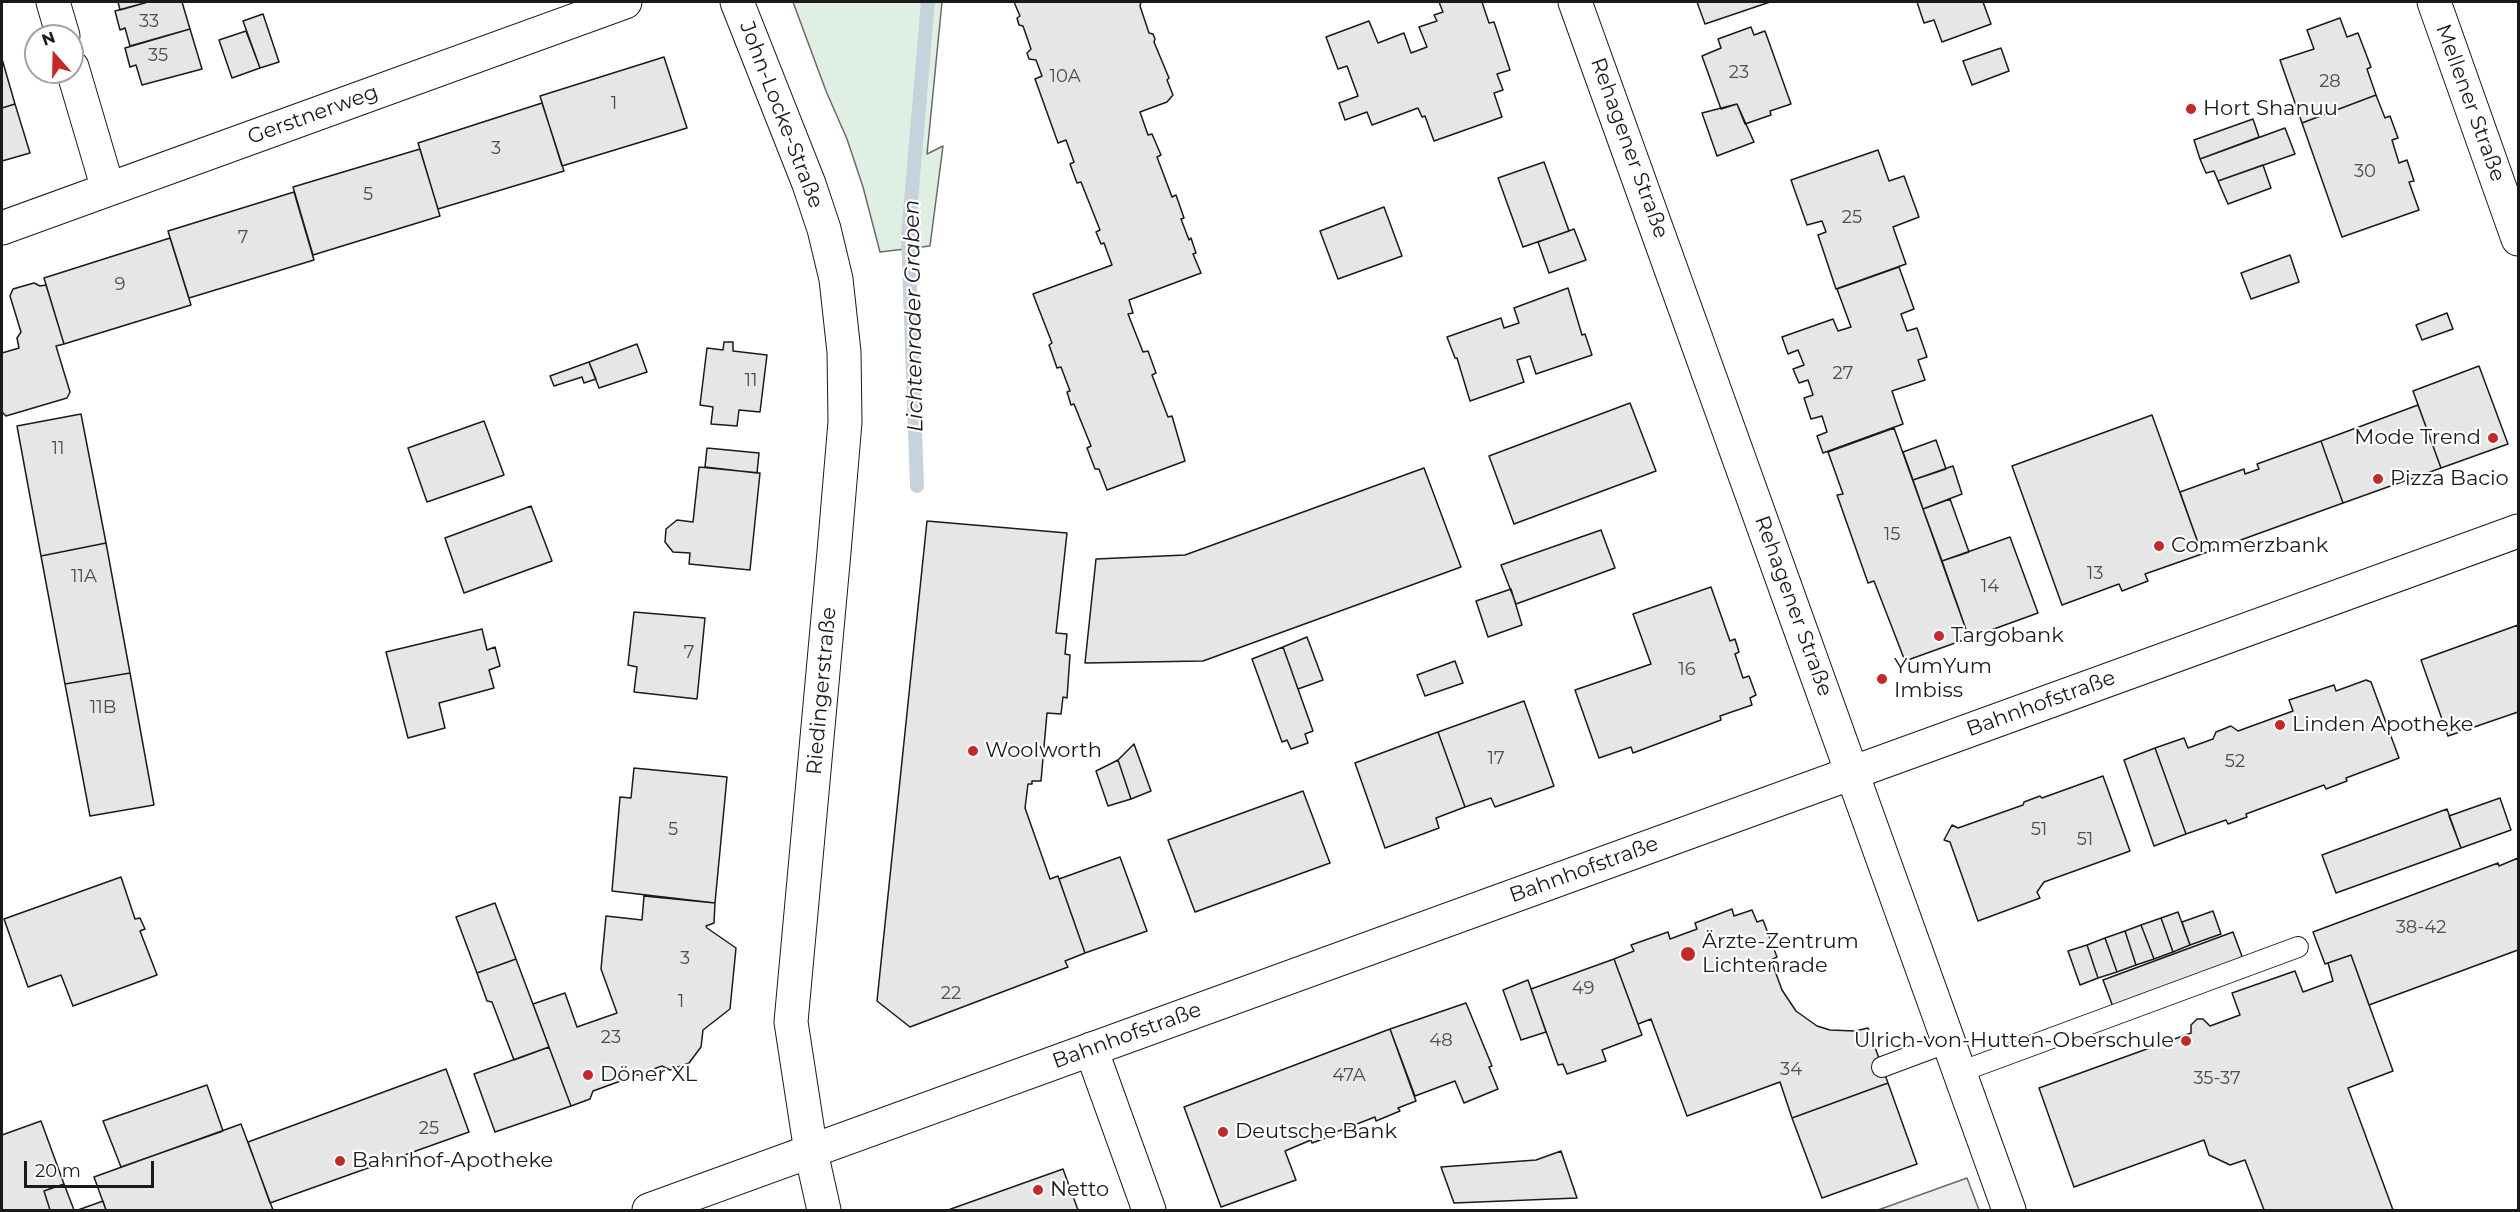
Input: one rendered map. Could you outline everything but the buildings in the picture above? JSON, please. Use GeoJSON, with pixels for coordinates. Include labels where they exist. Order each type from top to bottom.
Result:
{"type":"FeatureCollection","features":[{"type":"Feature","properties":{"kind":"street"},"geometry":{"type":"LineString","coordinates":[[53,2],[59,24]]}},
{"type":"Feature","properties":{"kind":"street","name":"Gerstnerweg"},"geometry":{"type":"LineString","coordinates":[[2,228],[625,2]]}},
{"type":"Feature","properties":{"kind":"street","name":"John-Locke-Straße"},"geometry":{"type":"LineString","coordinates":[[737,2],[810,184],[824,229]]}},
{"type":"Feature","properties":{"kind":"street","name":"Rehagener Straße"},"geometry":{"type":"LineString","coordinates":[[1575,2],[2009,1210]]}},
{"type":"Feature","properties":{"kind":"street","name":"Mellener Straße"},"geometry":{"type":"LineString","coordinates":[[2434,2],[2518,239]]}},
{"type":"Feature","properties":{"kind":"street"},"geometry":{"type":"LineString","coordinates":[[77,84],[108,189]]}},
{"type":"Feature","properties":{"kind":"street","name":"Riedingerstraße"},"geometry":{"type":"LineString","coordinates":[[824,229],[836,279],[844,352],[845,422],[791,1022],[811,1152],[824,1210]]}},
{"type":"Feature","properties":{"kind":"street","name":"Bahnhofstraße"},"geometry":{"type":"LineString","coordinates":[[649,1210],[2518,531]]}},
{"type":"Feature","properties":{"kind":"street"},"geometry":{"type":"LineString","coordinates":[[1091,1049],[1149,1210]]}},
{"type":"Feature","properties":{"kind":"lane"},"geometry":{"type":"LineString","coordinates":[[1882,1067],[1954,1057],[2298,947]]}},
{"type":"Feature","properties":{"kind":"green space"},"geometry":{"type":"Polygon","coordinates":[[[793,2],[942,2],[927,154],[943,146],[930,246],[880,252],[863,187],[847,139],[826,91],[793,2]]]}},
{"type":"Feature","properties":{"kind":"shaded area"},"geometry":{"type":"Polygon","coordinates":[[[1967,1178],[1979,1210],[1878,1210],[1967,1178]]]}},
{"type":"Feature","properties":{"kind":"waterway","name":"Lichtenrader Graben"},"geometry":{"type":"LineString","coordinates":[[917,486],[908,236],[928,2]]}},
{"type":"Feature","properties":{"kind":"place","name":"Hort Shanuu"},"geometry":{"type":"Point","coordinates":[2191,109]}},
{"type":"Feature","properties":{"kind":"place","name":"Mode Trend"},"geometry":{"type":"Point","coordinates":[2493,438]}},
{"type":"Feature","properties":{"kind":"place","name":"Pizza Bacio"},"geometry":{"type":"Point","coordinates":[2378,479]}},
{"type":"Feature","properties":{"kind":"place","name":"Commerzbank"},"geometry":{"type":"Point","coordinates":[2159,546]}},
{"type":"Feature","properties":{"kind":"place","name":"Targobank"},"geometry":{"type":"Point","coordinates":[1939,636]}},
{"type":"Feature","properties":{"kind":"place","name":"YumYum Imbiss"},"geometry":{"type":"Point","coordinates":[1882,679]}},
{"type":"Feature","properties":{"kind":"place","name":"Linden Apotheke"},"geometry":{"type":"Point","coordinates":[2280,725]}},
{"type":"Feature","properties":{"kind":"place","name":"Woolworth"},"geometry":{"type":"Point","coordinates":[973,751]}},
{"type":"Feature","properties":{"kind":"place","name":"Ärzte-Zentrum Lichtenrade"},"geometry":{"type":"Point","coordinates":[1688,954]}},
{"type":"Feature","properties":{"kind":"place","name":"Ulrich-von-Hutten-Oberschule"},"geometry":{"type":"Point","coordinates":[2186,1041]}},
{"type":"Feature","properties":{"kind":"place","name":"Döner XL"},"geometry":{"type":"Point","coordinates":[588,1075]}},
{"type":"Feature","properties":{"kind":"place","name":"Deutsche Bank"},"geometry":{"type":"Point","coordinates":[1223,1132]}},
{"type":"Feature","properties":{"kind":"place","name":"Bahnhof-Apotheke"},"geometry":{"type":"Point","coordinates":[340,1161]}},
{"type":"Feature","properties":{"kind":"place","name":"Netto"},"geometry":{"type":"Point","coordinates":[1038,1190]}}]}
